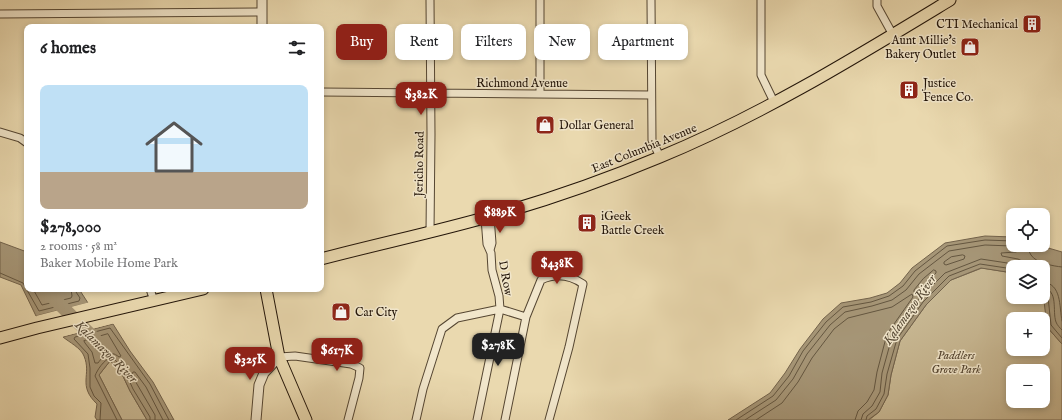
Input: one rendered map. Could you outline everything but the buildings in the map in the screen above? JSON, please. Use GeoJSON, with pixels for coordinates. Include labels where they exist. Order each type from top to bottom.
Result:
{"type":"FeatureCollection","features":[{"type":"Feature","properties":{"kind":"main road","name":"East Columbia Avenue"},"geometry":{"type":"LineString","coordinates":[[324,258],[487,217],[572,190],[660,157],[720,131],[828,73],[950,0]]}},
{"type":"Feature","properties":{"kind":"main road"},"geometry":{"type":"LineString","coordinates":[[0,338],[191,292]]}},
{"type":"Feature","properties":{"kind":"main road"},"geometry":{"type":"LineString","coordinates":[[267,292],[279,357],[306,420]]}},
{"type":"Feature","properties":{"kind":"street"},"geometry":{"type":"LineString","coordinates":[[262,0],[262,24]]}},
{"type":"Feature","properties":{"kind":"street","name":"Jericho Road"},"geometry":{"type":"LineString","coordinates":[[430,0],[430,232]]}},
{"type":"Feature","properties":{"kind":"street"},"geometry":{"type":"LineString","coordinates":[[540,0],[540,94]]}},
{"type":"Feature","properties":{"kind":"street"},"geometry":{"type":"LineString","coordinates":[[651,0],[652,140],[660,157]]}},
{"type":"Feature","properties":{"kind":"street"},"geometry":{"type":"LineString","coordinates":[[761,0],[761,75],[774,102]]}},
{"type":"Feature","properties":{"kind":"street"},"geometry":{"type":"LineString","coordinates":[[877,0],[877,6],[892,35]]}},
{"type":"Feature","properties":{"kind":"street"},"geometry":{"type":"LineString","coordinates":[[0,14],[262,12]]}},
{"type":"Feature","properties":{"kind":"street","name":"Richmond Avenue"},"geometry":{"type":"LineString","coordinates":[[324,92],[651,95]]}},
{"type":"Feature","properties":{"kind":"street"},"geometry":{"type":"LineString","coordinates":[[0,132],[20,138],[24,141]]}},
{"type":"Feature","properties":{"kind":"street","name":"D Row"},"geometry":{"type":"LineString","coordinates":[[477,420],[500,310],[499,296],[492,270],[490,250],[487,244],[487,217]]}},
{"type":"Feature","properties":{"kind":"street"},"geometry":{"type":"LineString","coordinates":[[505,420],[526,317],[541,280],[548,277],[561,276],[575,279],[583,284],[569,347],[550,420]]}},
{"type":"Feature","properties":{"kind":"street"},"geometry":{"type":"LineString","coordinates":[[151,292],[154,301]]}},
{"type":"Feature","properties":{"kind":"street"},"geometry":{"type":"LineString","coordinates":[[416,420],[423,389],[442,329],[457,318],[500,310],[526,317]]}},
{"type":"Feature","properties":{"kind":"street"},"geometry":{"type":"LineString","coordinates":[[256,420],[259,386],[264,373],[279,357],[295,356],[351,364],[360,368],[359,378],[348,420]]}},
{"type":"Feature","properties":{"kind":"green space","name":"Paddlers Grove Park"},"geometry":{"type":"Polygon","coordinates":[[[982,268],[1006,272],[1006,304],[1045,304],[1046,312],[1006,312],[1006,356],[1050,356],[1050,330],[1062,344],[1062,420],[869,420],[879,412],[888,395],[891,375],[900,341],[926,305],[951,280],[982,268]]]}},
{"type":"Feature","properties":{"kind":"green space"},"geometry":{"type":"Polygon","coordinates":[[[110,361],[121,372],[147,420],[122,420],[99,375],[110,361]]]}},
{"type":"Feature","properties":{"kind":"water"},"geometry":{"type":"Polygon","coordinates":[[[985,236],[1006,237],[1006,252],[1050,252],[1050,248],[1062,252],[1062,344],[1050,330],[1050,312],[1045,312],[1044,304],[1050,304],[1050,260],[1006,260],[1006,272],[981,268],[951,280],[926,305],[900,341],[891,375],[888,395],[879,412],[868,420],[728,420],[770,393],[800,349],[823,319],[841,303],[870,298],[887,293],[900,283],[912,268],[945,243],[985,236]]]}},
{"type":"Feature","properties":{"kind":"water"},"geometry":{"type":"Polygon","coordinates":[[[0,242],[24,251],[24,291],[21,285],[0,277],[0,242]]]}},
{"type":"Feature","properties":{"kind":"water"},"geometry":{"type":"Polygon","coordinates":[[[24,292],[81,292],[88,303],[36,316],[24,292]]]}},
{"type":"Feature","properties":{"kind":"water"},"geometry":{"type":"Polygon","coordinates":[[[113,324],[130,351],[153,382],[174,420],[147,420],[121,372],[110,361],[99,375],[122,420],[97,420],[95,417],[97,404],[91,397],[86,385],[87,369],[84,356],[78,348],[63,337],[113,324]]]}},
{"type":"Feature","properties":{"kind":"pier"},"geometry":{"type":"Polygon","coordinates":[[[90,302],[89,304],[38,318],[36,316],[90,302]]]}},
{"type":"Feature","properties":{"kind":"pier"},"geometry":{"type":"Polygon","coordinates":[[[112,322],[115,323],[61,337],[62,335],[112,322]]]}},
{"type":"Feature","properties":{"kind":"waterway","name":"Kalamazoo River"},"geometry":{"type":"LineString","coordinates":[[47,292],[98,342]]}},
{"type":"Feature","properties":{"kind":"place","name":"CTI Mechanical"},"geometry":{"type":"Point","coordinates":[1032,24]}},
{"type":"Feature","properties":{"kind":"place","name":"Aunt Millie's Bakery Outlet"},"geometry":{"type":"Point","coordinates":[970,47]}},
{"type":"Feature","properties":{"kind":"place","name":"Justice Fence Co."},"geometry":{"type":"Point","coordinates":[909,90]}},
{"type":"Feature","properties":{"kind":"place","name":"Dollar General"},"geometry":{"type":"Point","coordinates":[545,125]}},
{"type":"Feature","properties":{"kind":"place","name":"iGeek Battle Creek"},"geometry":{"type":"Point","coordinates":[587,223]}},
{"type":"Feature","properties":{"kind":"place","name":"Car City"},"geometry":{"type":"Point","coordinates":[341,312]}}]}
